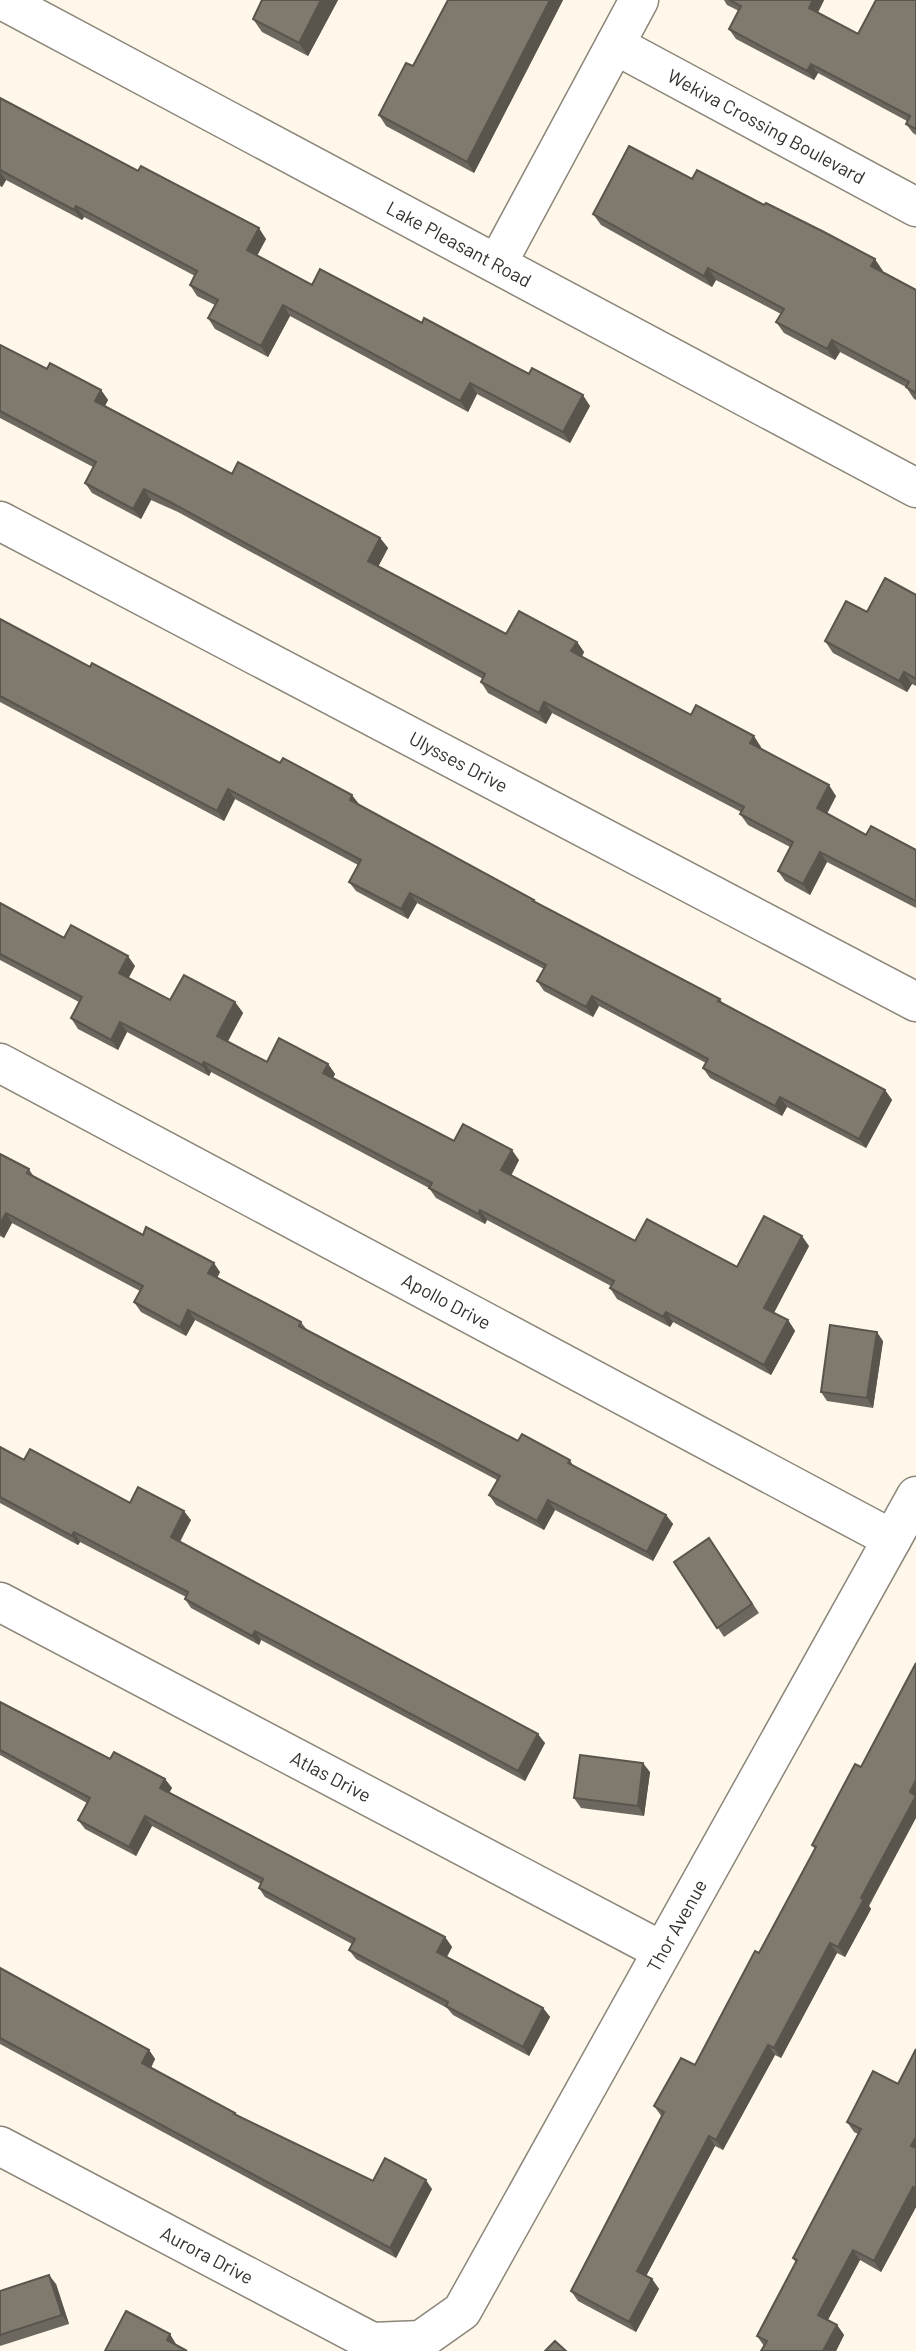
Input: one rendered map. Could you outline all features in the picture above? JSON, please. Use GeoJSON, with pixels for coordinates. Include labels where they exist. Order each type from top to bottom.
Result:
{"type":"FeatureCollection","features":[{"type":"Feature","properties":{"kind":"street","name":"Lake Pleasant Road"},"geometry":{"type":"LineString","coordinates":[[2,0],[916,488]]}},
{"type":"Feature","properties":{"kind":"street"},"geometry":{"type":"LineString","coordinates":[[497,264],[639,0]]}},
{"type":"Feature","properties":{"kind":"street","name":"Wekiva Crossing Boulevard"},"geometry":{"type":"LineString","coordinates":[[615,45],[916,207]]}},
{"type":"Feature","properties":{"kind":"street","name":"Ulysses Drive"},"geometry":{"type":"LineString","coordinates":[[0,522],[916,1002]]}},
{"type":"Feature","properties":{"kind":"street","name":"Apollo Drive"},"geometry":{"type":"LineString","coordinates":[[0,1063],[892,1539]]}},
{"type":"Feature","properties":{"kind":"street","name":"Thor Avenue"},"geometry":{"type":"LineString","coordinates":[[421,2340],[462,2311],[916,1496]]}},
{"type":"Feature","properties":{"kind":"street","name":"Atlas Drive"},"geometry":{"type":"LineString","coordinates":[[0,1602],[662,1951]]}},
{"type":"Feature","properties":{"kind":"street","name":"Aurora Drive"},"geometry":{"type":"LineString","coordinates":[[1,2148],[372,2342],[421,2340]]}},
{"type":"Feature","properties":{"kind":"building"},"geometry":{"type":"Polygon","coordinates":[[[262,0],[321,0],[299,43],[253,19],[262,0]]]}},
{"type":"Feature","properties":{"kind":"building"},"geometry":{"type":"Polygon","coordinates":[[[448,0],[550,0],[467,162],[379,115],[406,63],[413,66],[448,0]]]}},
{"type":"Feature","properties":{"kind":"building"},"geometry":{"type":"Polygon","coordinates":[[[729,0],[813,0],[809,8],[858,34],[876,0],[916,0],[916,129],[906,124],[910,116],[811,64],[807,71],[729,29],[741,6],[729,0]]]}},
{"type":"Feature","properties":{"kind":"building"},"geometry":{"type":"Polygon","coordinates":[[[0,98],[138,171],[141,166],[259,228],[247,250],[312,285],[320,269],[422,323],[424,318],[529,374],[532,368],[583,395],[563,432],[470,383],[460,401],[283,305],[261,346],[208,318],[218,300],[190,285],[197,271],[76,206],[74,210],[0,170],[0,98]]]}},
{"type":"Feature","properties":{"kind":"building"},"geometry":{"type":"Polygon","coordinates":[[[629,146],[692,179],[697,170],[824,232],[875,259],[871,266],[916,290],[916,393],[906,387],[909,382],[832,340],[827,349],[776,322],[784,309],[708,268],[704,276],[593,214],[629,146]]]}},
{"type":"Feature","properties":{"kind":"building"},"geometry":{"type":"Polygon","coordinates":[[[0,345],[47,369],[50,363],[101,390],[95,401],[232,474],[238,462],[380,538],[368,561],[506,634],[519,611],[577,642],[571,651],[691,715],[696,705],[754,736],[750,743],[829,785],[817,808],[866,835],[871,826],[916,850],[916,901],[820,852],[803,884],[778,871],[793,842],[740,814],[744,807],[544,702],[539,713],[481,682],[485,674],[144,489],[133,509],[85,483],[96,462],[0,411],[0,345]]]}},
{"type":"Feature","properties":{"kind":"building"},"geometry":{"type":"Polygon","coordinates":[[[885,578],[916,595],[916,679],[904,672],[899,681],[825,641],[846,601],[867,612],[885,578]]]}},
{"type":"Feature","properties":{"kind":"building"},"geometry":{"type":"Polygon","coordinates":[[[0,619],[90,667],[92,663],[280,763],[283,758],[352,795],[350,800],[533,901],[720,999],[718,1001],[885,1090],[859,1139],[780,1097],[775,1106],[703,1068],[708,1059],[592,996],[586,1007],[537,981],[546,965],[410,893],[401,909],[349,882],[361,860],[228,789],[217,811],[0,696],[0,619]]]}},
{"type":"Feature","properties":{"kind":"building"},"geometry":{"type":"Polygon","coordinates":[[[0,903],[64,938],[71,925],[128,956],[119,973],[170,1000],[184,975],[235,1002],[217,1036],[267,1062],[279,1038],[328,1064],[323,1073],[454,1141],[463,1124],[512,1150],[501,1170],[635,1241],[647,1219],[737,1267],[764,1216],[802,1236],[764,1308],[788,1320],[764,1365],[666,1312],[663,1317],[610,1288],[614,1281],[480,1210],[478,1214],[429,1188],[432,1183],[204,1062],[202,1065],[120,1022],[111,1040],[71,1018],[82,997],[0,954],[0,903]]]}},
{"type":"Feature","properties":{"kind":"building"},"geometry":{"type":"Polygon","coordinates":[[[0,1154],[29,1169],[27,1173],[143,1235],[146,1227],[214,1263],[208,1273],[301,1322],[299,1326],[518,1441],[522,1434],[570,1460],[568,1463],[666,1515],[647,1552],[548,1500],[537,1521],[489,1495],[500,1476],[188,1310],[180,1327],[134,1302],[143,1286],[6,1213],[0,1224],[0,1154]]]}},
{"type":"Feature","properties":{"kind":"building"},"geometry":{"type":"Polygon","coordinates":[[[830,1325],[877,1332],[867,1398],[821,1392],[830,1325]]]}},
{"type":"Feature","properties":{"kind":"building"},"geometry":{"type":"Polygon","coordinates":[[[0,1447],[24,1460],[30,1449],[130,1503],[138,1487],[184,1511],[171,1537],[538,1734],[518,1771],[255,1631],[252,1636],[185,1599],[188,1592],[74,1532],[72,1536],[0,1497],[0,1447]]]}},
{"type":"Feature","properties":{"kind":"building"},"geometry":{"type":"Polygon","coordinates":[[[709,1538],[752,1604],[717,1628],[674,1562],[709,1538]]]}},
{"type":"Feature","properties":{"kind":"building"},"geometry":{"type":"Polygon","coordinates":[[[916,1663],[916,1780],[910,1792],[916,1796],[838,1947],[830,1943],[774,2048],[768,2045],[716,2140],[709,2136],[637,2271],[652,2279],[629,2322],[571,2291],[664,2112],[654,2106],[681,2058],[695,2065],[755,1951],[759,1953],[816,1847],[812,1845],[855,1764],[861,1767],[916,1663]]]}},
{"type":"Feature","properties":{"kind":"building"},"geometry":{"type":"Polygon","coordinates":[[[0,1702],[110,1759],[114,1752],[165,1779],[160,1788],[445,1937],[437,1952],[543,2008],[523,2047],[446,2006],[448,2002],[349,1950],[355,1939],[259,1888],[263,1879],[145,1816],[129,1847],[78,1820],[90,1798],[0,1750],[0,1702]]]}},
{"type":"Feature","properties":{"kind":"building"},"geometry":{"type":"Polygon","coordinates":[[[580,1755],[643,1763],[638,1806],[574,1798],[580,1755]]]}},
{"type":"Feature","properties":{"kind":"building"},"geometry":{"type":"Polygon","coordinates":[[[0,1968],[149,2050],[142,2063],[234,2114],[373,2181],[385,2158],[426,2180],[390,2248],[0,2038],[0,1968]]]}},
{"type":"Feature","properties":{"kind":"building"},"geometry":{"type":"Polygon","coordinates":[[[916,2049],[916,2137],[911,2146],[916,2148],[916,2189],[913,2187],[874,2261],[853,2250],[818,2315],[837,2325],[823,2351],[761,2351],[767,2341],[757,2336],[797,2260],[793,2258],[861,2129],[847,2122],[873,2071],[898,2084],[916,2049]]]}},
{"type":"Feature","properties":{"kind":"building"},"geometry":{"type":"Polygon","coordinates":[[[49,2275],[62,2315],[0,2335],[0,2291],[49,2275]]]}},
{"type":"Feature","properties":{"kind":"building"},"geometry":{"type":"Polygon","coordinates":[[[126,2311],[170,2334],[167,2340],[187,2351],[105,2351],[126,2311]]]}},
{"type":"Feature","properties":{"kind":"building"},"geometry":{"type":"Polygon","coordinates":[[[555,2341],[566,2351],[545,2351],[555,2341]]]}}]}
